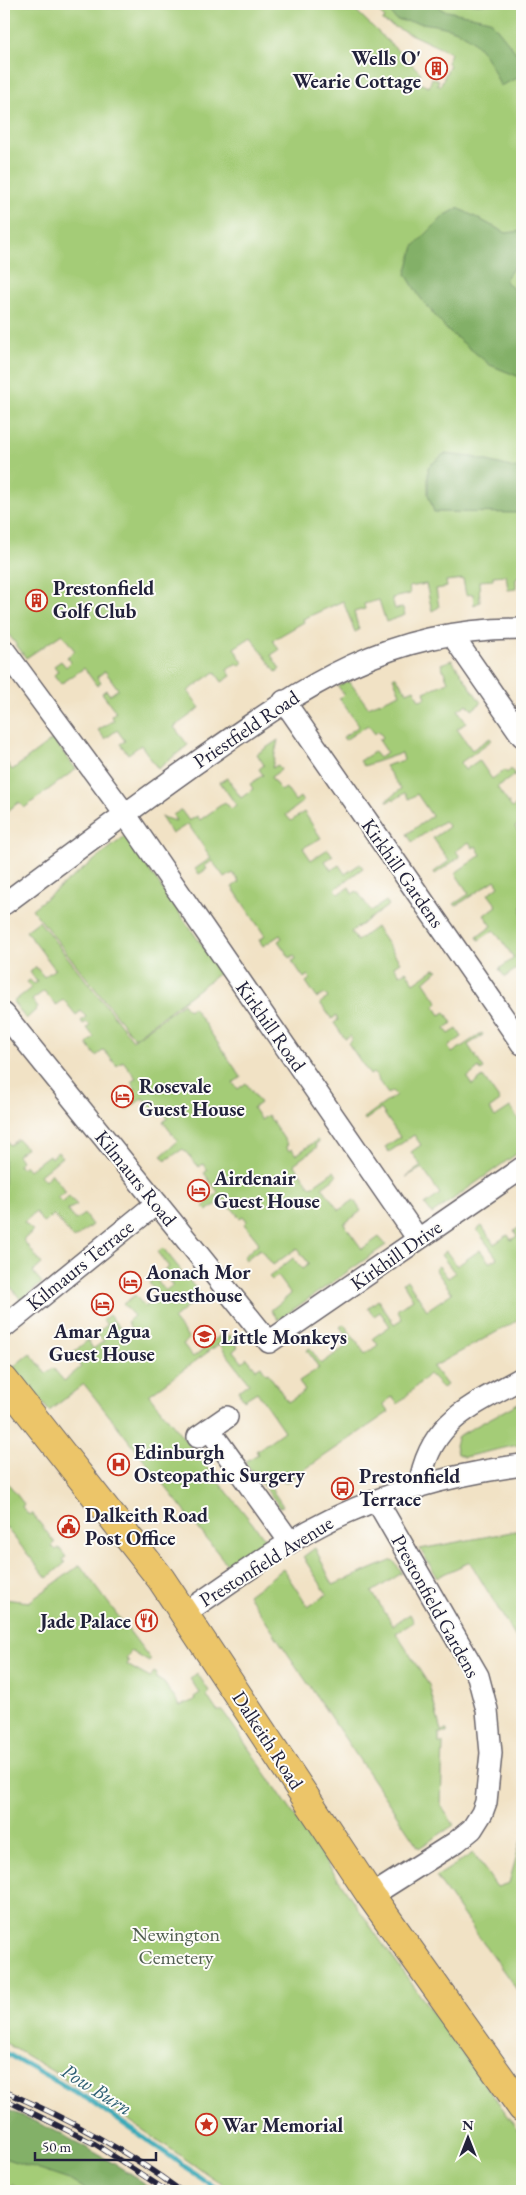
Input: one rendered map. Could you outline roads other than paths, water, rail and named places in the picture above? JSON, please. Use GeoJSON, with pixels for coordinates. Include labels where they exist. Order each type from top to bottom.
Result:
{"type":"FeatureCollection","features":[{"type":"Feature","properties":{"kind":"main road","name":"Dalkeith Road"},"geometry":{"type":"LineString","coordinates":[[4,1380],[155,1571],[185,1613],[371,1896],[522,2108]]}},
{"type":"Feature","properties":{"kind":"street","name":"Priestfield Road"},"geometry":{"type":"LineString","coordinates":[[4,904],[124,814],[284,701],[328,676],[369,657],[411,644],[452,635],[522,629]]}},
{"type":"Feature","properties":{"kind":"street"},"geometry":{"type":"LineString","coordinates":[[452,635],[522,736]]}},
{"type":"Feature","properties":{"kind":"street","name":"Kirkhill Road"},"geometry":{"type":"LineString","coordinates":[[4,650],[124,814],[418,1239]]}},
{"type":"Feature","properties":{"kind":"street","name":"Kirkhill Gardens"},"geometry":{"type":"LineString","coordinates":[[284,701],[522,1044]]}},
{"type":"Feature","properties":{"kind":"street","name":"Kilmaurs Road"},"geometry":{"type":"LineString","coordinates":[[4,1014],[270,1342]]}},
{"type":"Feature","properties":{"kind":"street","name":"Kirkhill Drive"},"geometry":{"type":"LineString","coordinates":[[270,1342],[522,1168]]}},
{"type":"Feature","properties":{"kind":"street","name":"Kilmaurs Terrace"},"geometry":{"type":"LineString","coordinates":[[4,1327],[157,1203]]}},
{"type":"Feature","properties":{"kind":"street"},"geometry":{"type":"LineString","coordinates":[[419,1487],[429,1451],[449,1421],[522,1378]]}},
{"type":"Feature","properties":{"kind":"street"},"geometry":{"type":"LineString","coordinates":[[226,1417],[203,1434],[290,1542]]}},
{"type":"Feature","properties":{"kind":"street","name":"Prestonfield Avenue"},"geometry":{"type":"LineString","coordinates":[[185,1613],[290,1542],[332,1519],[419,1487],[522,1465]]}},
{"type":"Feature","properties":{"kind":"street","name":"Prestonfield Gardens"},"geometry":{"type":"LineString","coordinates":[[371,1896],[456,1842],[472,1829],[482,1813],[486,1802],[491,1753],[487,1710],[478,1676],[377,1501]]}},
{"type":"Feature","properties":{"kind":"waterway","name":"Pow Burn"},"geometry":{"type":"LineString","coordinates":[[4,2052],[88,2099],[220,2191]]}},
{"type":"Feature","properties":{"kind":"railway"},"geometry":{"type":"LineString","coordinates":[[4,2091],[51,2112],[96,2136],[139,2162],[181,2191]]}},
{"type":"Feature","properties":{"kind":"railway"},"geometry":{"type":"LineString","coordinates":[[4,2099],[95,2144],[167,2191]]}},
{"type":"Feature","properties":{"kind":"place","name":"Wells O' Wearie Cottage"},"geometry":{"type":"Point","coordinates":[437,69]}},
{"type":"Feature","properties":{"kind":"place","name":"Prestonfield Golf Club"},"geometry":{"type":"Point","coordinates":[37,600]}},
{"type":"Feature","properties":{"kind":"place","name":"Rosevale Guest House"},"geometry":{"type":"Point","coordinates":[123,1097]}},
{"type":"Feature","properties":{"kind":"place","name":"Airdenair Guest House"},"geometry":{"type":"Point","coordinates":[198,1190]}},
{"type":"Feature","properties":{"kind":"place","name":"Aonach Mor Guesthouse"},"geometry":{"type":"Point","coordinates":[130,1283]}},
{"type":"Feature","properties":{"kind":"place","name":"Amar Agua Guest House"},"geometry":{"type":"Point","coordinates":[102,1305]}},
{"type":"Feature","properties":{"kind":"place","name":"Little Monkeys"},"geometry":{"type":"Point","coordinates":[205,1337]}},
{"type":"Feature","properties":{"kind":"place","name":"Edinburgh Osteopathic Surgery"},"geometry":{"type":"Point","coordinates":[118,1464]}},
{"type":"Feature","properties":{"kind":"place","name":"Prestonfield Terrace"},"geometry":{"type":"Point","coordinates":[343,1488]}},
{"type":"Feature","properties":{"kind":"place","name":"Dalkeith Road Post Office"},"geometry":{"type":"Point","coordinates":[69,1527]}},
{"type":"Feature","properties":{"kind":"place","name":"Jade Palace"},"geometry":{"type":"Point","coordinates":[147,1621]}},
{"type":"Feature","properties":{"kind":"place","name":"War Memorial"},"geometry":{"type":"Point","coordinates":[206,2125]}},
{"type":"Feature","properties":{"kind":"park label","name":"Newington Cemetery"},"geometry":{"type":"Point","coordinates":[176,1946]}}]}
